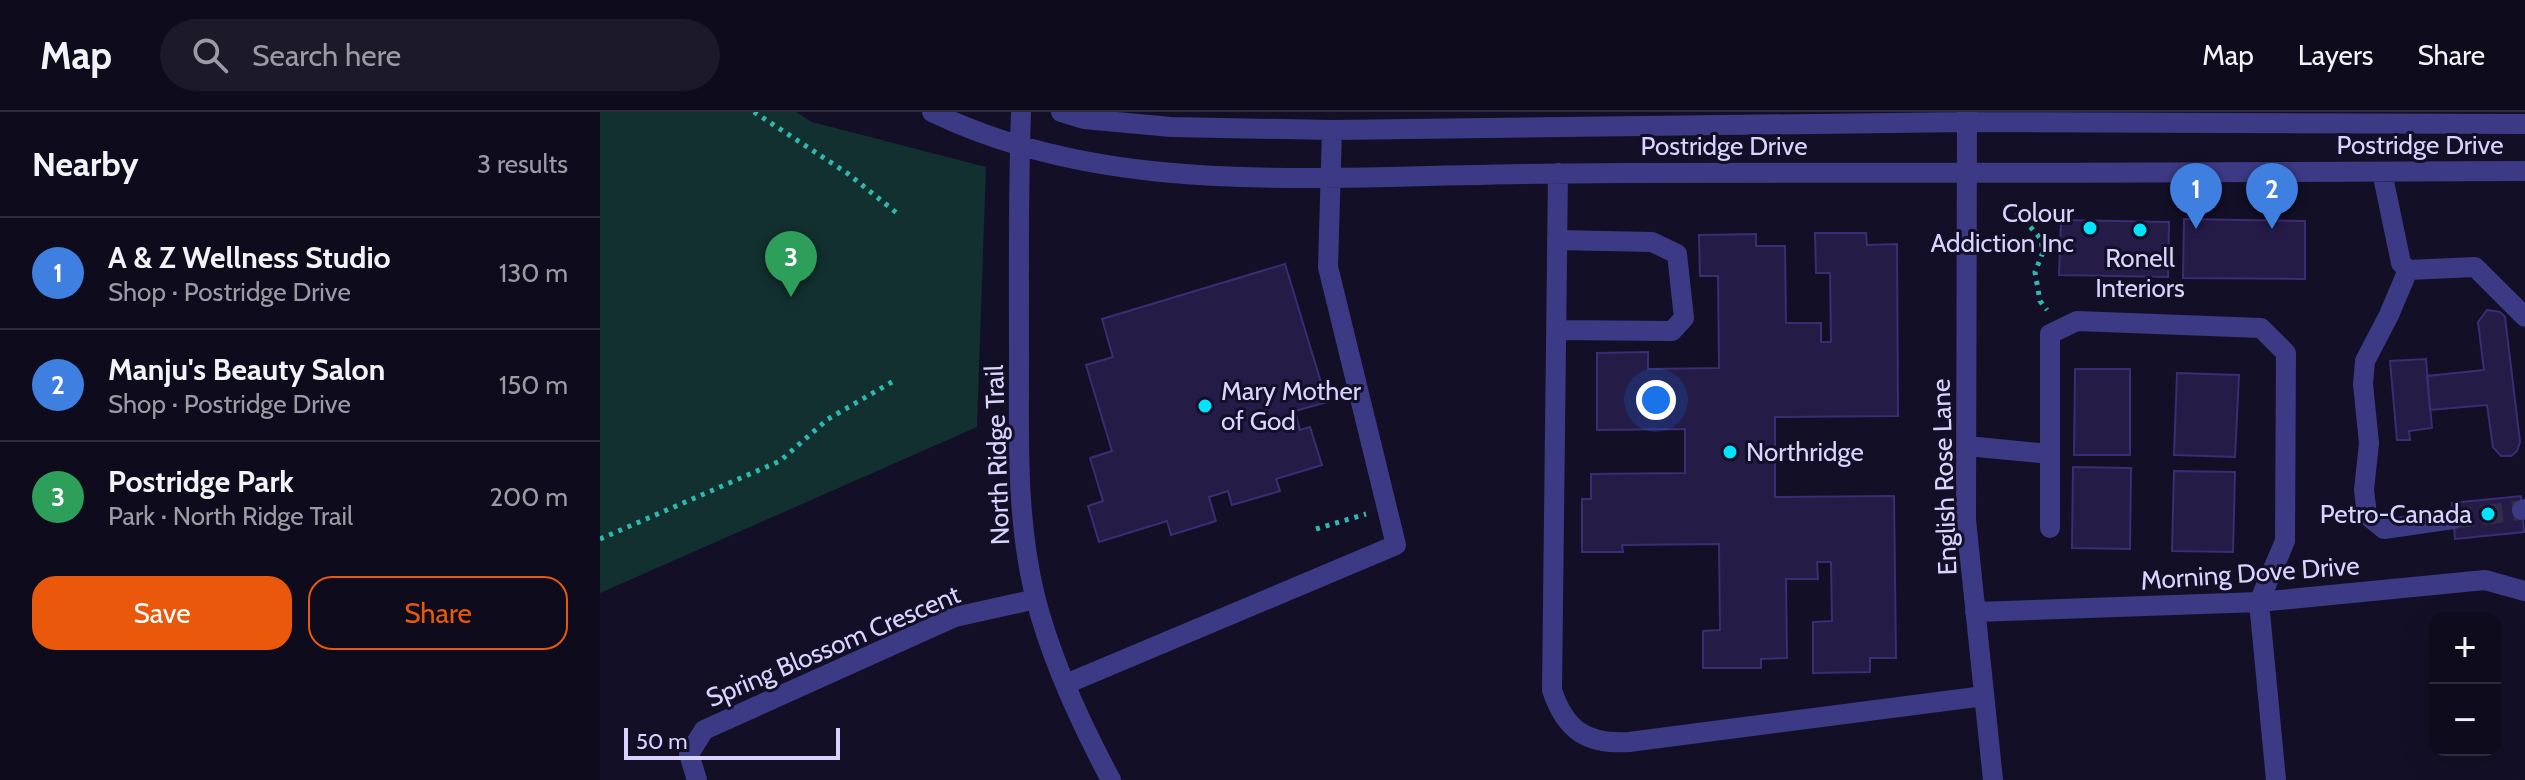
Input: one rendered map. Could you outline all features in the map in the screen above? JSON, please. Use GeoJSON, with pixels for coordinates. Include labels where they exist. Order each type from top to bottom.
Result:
{"type":"FeatureCollection","features":[{"type":"Feature","properties":{"kind":"street","name":"Postridge Drive"},"geometry":{"type":"LineString","coordinates":[[932,112],[1020,146],[1084,161],[1165,173],[1270,179],[1558,173],[2525,171]]}},
{"type":"Feature","properties":{"kind":"street","name":"North Ridge Trail"},"geometry":{"type":"LineString","coordinates":[[1021,112],[1018,477],[1029,568],[1036,599],[1066,684],[1111,780]]}},
{"type":"Feature","properties":{"kind":"street","name":"Postridge Drive"},"geometry":{"type":"LineString","coordinates":[[1061,112],[1084,119],[1171,127],[1332,130],[1967,117],[2525,124]]}},
{"type":"Feature","properties":{"kind":"street","name":"English Rose Lane"},"geometry":{"type":"LineString","coordinates":[[1967,117],[1966,520],[1993,780]]}},
{"type":"Feature","properties":{"kind":"street"},"geometry":{"type":"LineString","coordinates":[[1066,684],[1396,545],[1328,267],[1332,130]]}},
{"type":"Feature","properties":{"kind":"street"},"geometry":{"type":"LineString","coordinates":[[2382,172],[2401,263],[2408,270],[2475,267],[2525,317]]}},
{"type":"Feature","properties":{"kind":"street"},"geometry":{"type":"LineString","coordinates":[[1558,173],[1552,690],[1558,710],[1571,726],[1588,738],[1608,744],[1984,696]]}},
{"type":"Feature","properties":{"kind":"street"},"geometry":{"type":"LineString","coordinates":[[1556,330],[1672,331],[1684,318],[1677,254],[1652,242],[1557,240]]}},
{"type":"Feature","properties":{"kind":"street"},"geometry":{"type":"LineString","coordinates":[[2408,270],[2365,361],[2363,384],[2369,443],[2364,490],[2367,515],[2384,529],[2453,519]]}},
{"type":"Feature","properties":{"kind":"street"},"geometry":{"type":"LineString","coordinates":[[2050,528],[2050,334],[2077,321],[2261,328],[2286,353],[2285,541],[2259,602],[2276,780]]}},
{"type":"Feature","properties":{"kind":"street"},"geometry":{"type":"LineString","coordinates":[[1967,446],[2050,454]]}},
{"type":"Feature","properties":{"kind":"street","name":"Morning Dove Drive"},"geometry":{"type":"LineString","coordinates":[[1975,612],[2259,602],[2485,580],[2525,591]]}},
{"type":"Feature","properties":{"kind":"street","name":"Spring Blossom Crescent"},"geometry":{"type":"LineString","coordinates":[[697,780],[689,754],[704,730],[955,617],[1036,599]]}},
{"type":"Feature","properties":{"kind":"path"},"geometry":{"type":"LineString","coordinates":[[754,112],[847,173],[898,214]]}},
{"type":"Feature","properties":{"kind":"path"},"geometry":{"type":"LineString","coordinates":[[2017,212],[2041,239],[2043,252],[2035,272],[2040,301],[2061,328]]}},
{"type":"Feature","properties":{"kind":"path"},"geometry":{"type":"LineString","coordinates":[[600,539],[780,461],[828,419],[892,382]]}},
{"type":"Feature","properties":{"kind":"path"},"geometry":{"type":"LineString","coordinates":[[1316,529],[1387,508]]}},
{"type":"Feature","properties":{"kind":"green space"},"geometry":{"type":"Polygon","coordinates":[[[600,112],[796,112],[812,122],[986,167],[977,427],[600,593],[600,112]]]}},
{"type":"Feature","properties":{"kind":"building"},"geometry":{"type":"Polygon","coordinates":[[[2184,219],[2305,221],[2305,279],[2183,278],[2184,219]]]}},
{"type":"Feature","properties":{"kind":"building"},"geometry":{"type":"Polygon","coordinates":[[[2061,220],[2169,222],[2168,277],[2059,275],[2061,220]]]}},
{"type":"Feature","properties":{"kind":"building","name":"Northridge"},"geometry":{"type":"Polygon","coordinates":[[[1815,233],[1866,233],[1867,245],[1897,244],[1898,416],[1775,417],[1775,497],[1894,496],[1896,658],[1870,658],[1870,672],[1813,673],[1813,622],[1832,621],[1831,562],[1817,562],[1818,579],[1786,579],[1787,658],[1761,659],[1761,668],[1703,668],[1703,631],[1720,630],[1719,544],[1622,545],[1623,552],[1582,552],[1582,499],[1591,499],[1591,474],[1685,473],[1685,429],[1597,430],[1597,353],[1648,352],[1648,369],[1719,368],[1718,276],[1700,276],[1699,235],[1756,234],[1756,246],[1785,246],[1786,323],[1821,323],[1821,342],[1831,342],[1830,273],[1816,273],[1815,233]]]}},
{"type":"Feature","properties":{"kind":"building","name":"Mary Mother of God"},"geometry":{"type":"Polygon","coordinates":[[[1285,264],[1327,402],[1295,411],[1300,430],[1310,427],[1322,465],[1276,479],[1280,491],[1232,505],[1228,491],[1209,497],[1216,521],[1171,535],[1167,521],[1099,542],[1088,506],[1103,501],[1090,458],[1112,451],[1086,365],[1113,357],[1102,319],[1285,264]]]}},
{"type":"Feature","properties":{"kind":"building","name":"Petro-Canada"},"geometry":{"type":"Polygon","coordinates":[[[2487,310],[2500,312],[2505,317],[2520,442],[2511,456],[2501,456],[2493,447],[2487,405],[2430,410],[2427,376],[2484,370],[2478,322],[2487,310]]]}},
{"type":"Feature","properties":{"kind":"building","name":"Petro-Canada"},"geometry":{"type":"Polygon","coordinates":[[[2426,359],[2432,428],[2409,431],[2410,440],[2397,440],[2390,361],[2426,359]]]}},
{"type":"Feature","properties":{"kind":"building"},"geometry":{"type":"Polygon","coordinates":[[[2075,369],[2130,369],[2130,455],[2074,455],[2075,369]]]}},
{"type":"Feature","properties":{"kind":"building"},"geometry":{"type":"Polygon","coordinates":[[[2177,373],[2239,375],[2235,457],[2174,455],[2177,373]]]}},
{"type":"Feature","properties":{"kind":"building"},"geometry":{"type":"Polygon","coordinates":[[[2073,467],[2131,468],[2130,549],[2072,548],[2073,467]]]}},
{"type":"Feature","properties":{"kind":"building"},"geometry":{"type":"Polygon","coordinates":[[[2174,471],[2235,472],[2233,552],[2172,551],[2174,471]]]}},
{"type":"Feature","properties":{"kind":"building","name":"Petro-Canada"},"geometry":{"type":"Polygon","coordinates":[[[2521,496],[2524,532],[2455,539],[2452,503],[2521,496]]]}},
{"type":"Feature","properties":{"kind":"tunnel"},"geometry":{"type":"LineString","coordinates":[[2453,519],[2522,510]]}},
{"type":"Feature","properties":{"kind":"place","name":"Colour Addiction Inc"},"geometry":{"type":"Point","coordinates":[2090,228]}},
{"type":"Feature","properties":{"kind":"place","name":"A & Z Wellness Studio"},"geometry":{"type":"Point","coordinates":[2196,229]}},
{"type":"Feature","properties":{"kind":"place","name":"Manju's Beauty Salon"},"geometry":{"type":"Point","coordinates":[2272,229]}},
{"type":"Feature","properties":{"kind":"place","name":"Ronell Interiors"},"geometry":{"type":"Point","coordinates":[2140,230]}},
{"type":"Feature","properties":{"kind":"place","name":"Postridge Park"},"geometry":{"type":"Point","coordinates":[791,297]}},
{"type":"Feature","properties":{"kind":"place","name":"Mary Mother of God"},"geometry":{"type":"Point","coordinates":[1205,406]}},
{"type":"Feature","properties":{"kind":"place","name":"Northridge"},"geometry":{"type":"Point","coordinates":[1730,452]}},
{"type":"Feature","properties":{"kind":"place","name":"Petro-Canada"},"geometry":{"type":"Point","coordinates":[2488,514]}}]}
